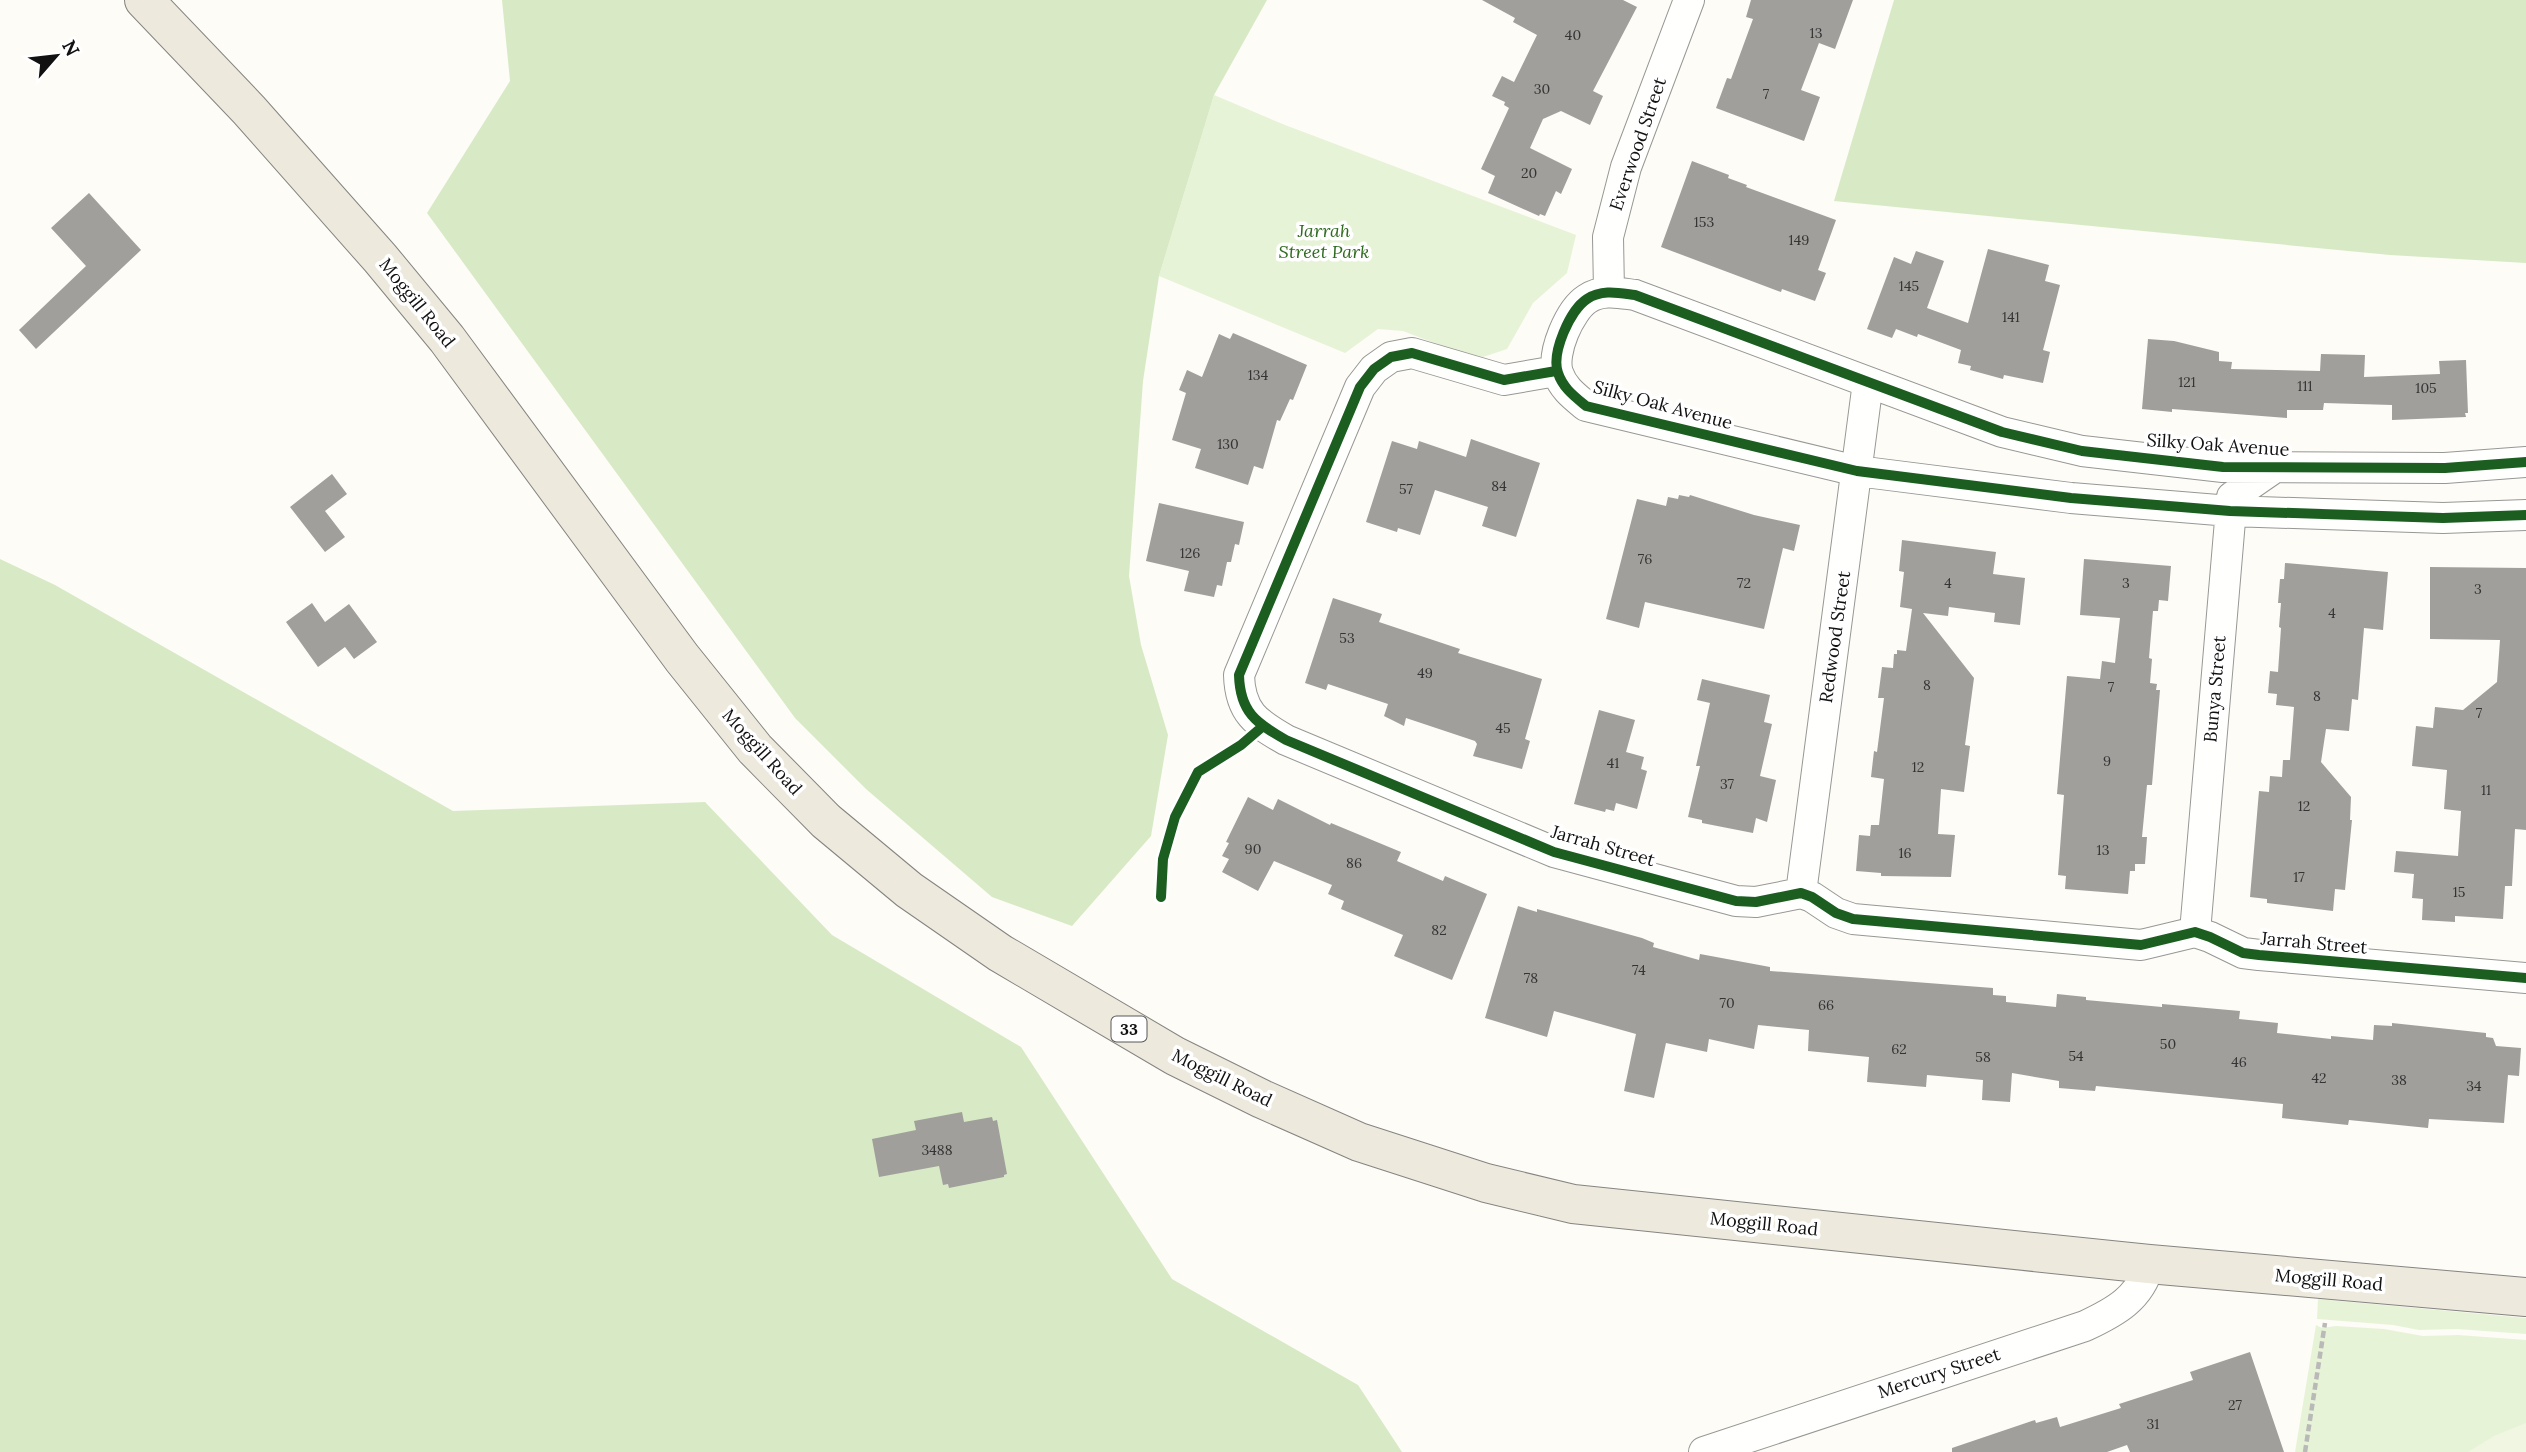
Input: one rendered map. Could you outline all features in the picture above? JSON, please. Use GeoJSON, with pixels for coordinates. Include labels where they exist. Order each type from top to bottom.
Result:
{"type":"FeatureCollection","features":[{"type":"Feature","properties":{"kind":"main road","name":"Moggill Road"},"geometry":{"type":"LineString","coordinates":[[144,0],[249,110],[380,258],[447,339],[682,658],[755,749],[826,821],[909,890],[1000,953],[1175,1056],[1262,1099],[1359,1142],[1486,1182],[1573,1204],[2148,1264],[2526,1297]]}},
{"type":"Feature","properties":{"kind":"street","name":"Everwood Street"},"geometry":{"type":"LineString","coordinates":[[1609,291],[1608,237],[1626,167],[1689,0]]}},
{"type":"Feature","properties":{"kind":"street"},"geometry":{"type":"LineString","coordinates":[[1556,371],[1560,342],[1570,317],[1587,298],[1609,291]]}},
{"type":"Feature","properties":{"kind":"street","name":"Silky Oak Avenue"},"geometry":{"type":"LineString","coordinates":[[1609,291],[1635,295],[2002,432],[2082,451],[2223,467],[2445,468],[2526,462]]}},
{"type":"Feature","properties":{"kind":"street","name":"Jarrah Street"},"geometry":{"type":"LineString","coordinates":[[1556,371],[1504,380],[1412,353],[1391,357],[1374,369],[1360,387],[1247,652],[1239,675],[1239,695],[1248,712],[1262,727],[1286,740],[1554,852],[1736,901],[1756,902],[1801,892]]}},
{"type":"Feature","properties":{"kind":"street","name":"Silky Oak Avenue"},"geometry":{"type":"LineString","coordinates":[[1556,371],[1566,389],[1586,406],[1857,471],[2071,498],[2230,511],[2443,518],[2526,515]]}},
{"type":"Feature","properties":{"kind":"street","name":"Redwood Street"},"geometry":{"type":"LineString","coordinates":[[1801,892],[1868,382]]}},
{"type":"Feature","properties":{"kind":"street"},"geometry":{"type":"LineString","coordinates":[[2230,511],[2232,497],[2274,468]]}},
{"type":"Feature","properties":{"kind":"street","name":"Bunya Street"},"geometry":{"type":"LineString","coordinates":[[2194,932],[2230,511]]}},
{"type":"Feature","properties":{"kind":"street"},"geometry":{"type":"LineString","coordinates":[[1801,892],[1836,913],[1853,919],[2141,945],[2194,932]]}},
{"type":"Feature","properties":{"kind":"street","name":"Jarrah Street"},"geometry":{"type":"LineString","coordinates":[[2194,932],[2243,953],[2259,956],[2526,978]]}},
{"type":"Feature","properties":{"kind":"street","name":"Mercury Street"},"geometry":{"type":"LineString","coordinates":[[1704,1452],[2085,1325],[2115,1312],[2132,1298],[2146,1276],[2148,1264]]}},
{"type":"Feature","properties":{"kind":"path"},"geometry":{"type":"LineString","coordinates":[[2305,1452],[2325,1323]]}},
{"type":"Feature","properties":{"kind":"green space"},"geometry":{"type":"Polygon","coordinates":[[[502,0],[1267,0],[1214,95],[1159,276],[1143,381],[1129,576],[1141,645],[1168,735],[1151,836],[1072,926],[992,897],[866,789],[795,718],[427,213],[510,81],[502,0]]]}},
{"type":"Feature","properties":{"kind":"green space"},"geometry":{"type":"Polygon","coordinates":[[[1894,0],[2526,0],[2526,263],[2390,255],[1834,201],[1894,0]]]}},
{"type":"Feature","properties":{"kind":"green space","name":"Jarrah Street Park"},"geometry":{"type":"Polygon","coordinates":[[[1214,95],[1285,125],[1576,235],[1567,273],[1533,303],[1507,349],[1483,357],[1450,349],[1403,331],[1378,329],[1345,353],[1159,276],[1214,95]]]}},
{"type":"Feature","properties":{"kind":"green space"},"geometry":{"type":"Polygon","coordinates":[[[0,559],[55,585],[453,811],[705,802],[832,935],[1021,1047],[1172,1279],[1358,1385],[1402,1452],[0,1452],[0,559]]]}},
{"type":"Feature","properties":{"kind":"green space"},"geometry":{"type":"Polygon","coordinates":[[[2318,1299],[2526,1318],[2526,1334],[2457,1329],[2419,1330],[2393,1325],[2317,1319],[2318,1299]]]}},
{"type":"Feature","properties":{"kind":"green space"},"geometry":{"type":"Polygon","coordinates":[[[2316,1325],[2322,1328],[2336,1326],[2384,1329],[2423,1336],[2458,1335],[2526,1340],[2526,1452],[2295,1452],[2316,1325]]]}},
{"type":"Feature","properties":{"kind":"green space"},"geometry":{"type":"Polygon","coordinates":[[[2526,1423],[2526,1452],[2468,1452],[2494,1436],[2526,1423]]]}},
{"type":"Feature","properties":{"kind":"building"},"geometry":{"type":"Polygon","coordinates":[[[1482,0],[1623,0],[1637,7],[1593,91],[1603,96],[1590,125],[1561,111],[1543,119],[1530,148],[1572,169],[1561,194],[1556,191],[1545,216],[1539,216],[1488,193],[1495,176],[1481,169],[1509,108],[1504,105],[1505,102],[1492,96],[1502,76],[1514,82],[1537,35],[1513,22],[1515,18],[1482,0]]]}},
{"type":"Feature","properties":{"kind":"building"},"geometry":{"type":"Polygon","coordinates":[[[1751,0],[1853,0],[1835,49],[1819,43],[1801,90],[1820,97],[1804,141],[1716,108],[1727,78],[1731,79],[1753,19],[1746,17],[1751,0]]]}},
{"type":"Feature","properties":{"kind":"building"},"geometry":{"type":"Polygon","coordinates":[[[1692,161],[1729,175],[1728,178],[1747,185],[1746,187],[1836,220],[1818,270],[1826,273],[1815,301],[1782,289],[1781,292],[1661,247],[1692,161]]]}},
{"type":"Feature","properties":{"kind":"building"},"geometry":{"type":"Polygon","coordinates":[[[89,193],[141,250],[36,349],[19,330],[86,266],[51,228],[89,193]]]}},
{"type":"Feature","properties":{"kind":"building"},"geometry":{"type":"Polygon","coordinates":[[[1988,249],[2049,265],[2045,281],[2060,285],[2043,350],[2050,352],[2043,383],[2004,375],[2003,379],[1970,370],[1971,366],[1958,363],[1961,350],[1918,334],[1917,337],[1896,329],[1892,338],[1867,329],[1894,257],[1911,264],[1916,251],[1944,261],[1927,308],[1968,323],[1988,249]]]}},
{"type":"Feature","properties":{"kind":"building"},"geometry":{"type":"Polygon","coordinates":[[[1233,333],[1307,365],[1293,400],[1290,399],[1280,421],[1277,420],[1263,469],[1254,466],[1248,485],[1195,468],[1201,449],[1172,440],[1186,393],[1179,390],[1187,370],[1202,377],[1219,334],[1230,339],[1233,333]]]}},
{"type":"Feature","properties":{"kind":"building"},"geometry":{"type":"Polygon","coordinates":[[[2148,339],[2174,341],[2219,352],[2219,361],[2232,362],[2231,369],[2320,371],[2321,354],[2365,355],[2364,377],[2440,374],[2439,361],[2466,360],[2468,413],[2465,413],[2466,417],[2392,420],[2392,405],[2324,403],[2323,410],[2287,410],[2287,418],[2142,409],[2148,339]]]}},
{"type":"Feature","properties":{"kind":"building"},"geometry":{"type":"Polygon","coordinates":[[[1471,439],[1540,463],[1516,537],[1482,526],[1488,507],[1435,490],[1420,535],[1398,528],[1397,532],[1366,522],[1392,441],[1417,449],[1419,441],[1466,457],[1471,439]]]}},
{"type":"Feature","properties":{"kind":"building"},"geometry":{"type":"Polygon","coordinates":[[[332,474],[347,494],[325,511],[345,537],[325,552],[290,507],[332,474]]]}},
{"type":"Feature","properties":{"kind":"building"},"geometry":{"type":"Polygon","coordinates":[[[1679,495],[1690,495],[1754,515],[1800,525],[1794,551],[1783,548],[1764,629],[1645,602],[1639,628],[1606,619],[1637,499],[1666,506],[1668,497],[1678,499],[1679,495]]]}},
{"type":"Feature","properties":{"kind":"building"},"geometry":{"type":"Polygon","coordinates":[[[1159,503],[1244,522],[1239,545],[1235,544],[1231,562],[1227,562],[1222,586],[1217,585],[1214,597],[1184,591],[1189,571],[1146,561],[1159,503]]]}},
{"type":"Feature","properties":{"kind":"building"},"geometry":{"type":"Polygon","coordinates":[[[1902,540],[1996,552],[1993,574],[2025,578],[2020,625],[1994,622],[1995,613],[1949,607],[1948,616],[1923,613],[1974,678],[1965,745],[1970,746],[1964,792],[1941,789],[1938,834],[1955,835],[1951,877],[1881,876],[1881,873],[1856,871],[1859,835],[1870,836],[1871,825],[1879,825],[1884,779],[1871,777],[1884,698],[1878,698],[1882,667],[1893,668],[1897,650],[1906,651],[1912,609],[1900,607],[1904,572],[1899,571],[1902,540]]]}},
{"type":"Feature","properties":{"kind":"building"},"geometry":{"type":"Polygon","coordinates":[[[2084,559],[2171,566],[2168,601],[2159,600],[2158,611],[2153,611],[2150,683],[2157,684],[2156,690],[2160,690],[2152,785],[2147,785],[2142,837],[2147,837],[2145,864],[2135,864],[2135,871],[2130,871],[2128,894],[2065,889],[2066,876],[2058,875],[2064,795],[2057,794],[2067,676],[2100,679],[2102,661],[2115,663],[2120,618],[2080,615],[2084,559]]]}},
{"type":"Feature","properties":{"kind":"building"},"geometry":{"type":"Polygon","coordinates":[[[2285,563],[2388,572],[2383,630],[2364,628],[2358,700],[2352,699],[2349,731],[2326,729],[2321,762],[2351,797],[2352,820],[2345,890],[2335,889],[2333,911],[2267,903],[2267,899],[2250,897],[2259,791],[2269,792],[2270,776],[2282,777],[2283,760],[2290,760],[2294,707],[2276,705],[2277,694],[2268,693],[2270,671],[2278,672],[2281,603],[2278,603],[2280,579],[2284,579],[2285,563]]]}},
{"type":"Feature","properties":{"kind":"building"},"geometry":{"type":"Polygon","coordinates":[[[2430,567],[2526,568],[2526,830],[2515,829],[2512,886],[2505,886],[2503,919],[2455,916],[2455,922],[2422,920],[2423,899],[2412,898],[2414,874],[2394,872],[2396,851],[2458,856],[2461,811],[2444,809],[2447,770],[2412,766],[2416,726],[2433,728],[2435,707],[2463,710],[2497,682],[2500,640],[2430,639],[2430,567]]]}},
{"type":"Feature","properties":{"kind":"building"},"geometry":{"type":"Polygon","coordinates":[[[1333,598],[1382,614],[1379,622],[1460,649],[1458,653],[1542,679],[1525,739],[1530,741],[1522,769],[1473,756],[1477,744],[1475,741],[1406,718],[1404,726],[1384,716],[1388,704],[1328,684],[1326,690],[1305,683],[1333,598]]]}},
{"type":"Feature","properties":{"kind":"building"},"geometry":{"type":"Polygon","coordinates":[[[312,603],[325,622],[349,604],[377,642],[354,659],[345,647],[318,667],[286,622],[312,603]]]}},
{"type":"Feature","properties":{"kind":"building"},"geometry":{"type":"Polygon","coordinates":[[[1702,679],[1770,695],[1764,722],[1772,724],[1760,776],[1776,780],[1767,822],[1756,818],[1753,833],[1702,823],[1702,820],[1688,817],[1700,766],[1696,766],[1710,703],[1697,700],[1702,679]]]}},
{"type":"Feature","properties":{"kind":"building"},"geometry":{"type":"Polygon","coordinates":[[[1599,710],[1635,720],[1626,752],[1644,757],[1641,769],[1647,771],[1637,809],[1616,803],[1614,811],[1606,809],[1605,812],[1574,804],[1599,710]]]}},
{"type":"Feature","properties":{"kind":"building"},"geometry":{"type":"Polygon","coordinates":[[[1248,797],[1273,810],[1278,799],[1330,825],[1331,823],[1401,852],[1397,861],[1443,881],[1445,876],[1487,894],[1452,980],[1394,956],[1403,935],[1341,909],[1344,901],[1328,894],[1332,885],[1274,861],[1258,891],[1222,872],[1229,859],[1222,856],[1229,843],[1226,842],[1248,797]]]}},
{"type":"Feature","properties":{"kind":"building"},"geometry":{"type":"Polygon","coordinates":[[[1518,906],[1642,938],[1654,943],[1653,947],[1699,960],[1700,954],[1770,967],[1770,971],[1993,988],[1993,995],[2006,996],[2006,1002],[2056,1007],[2057,994],[2086,997],[2086,1000],[2240,1011],[2239,1019],[2278,1023],[2277,1033],[2331,1039],[2331,1036],[2373,1040],[2374,1025],[2392,1026],[2392,1023],[2486,1033],[2486,1037],[2493,1038],[2496,1046],[2521,1048],[2519,1076],[2508,1075],[2504,1123],[2429,1119],[2428,1128],[2349,1120],[2348,1125],[2282,1118],[2283,1104],[2096,1086],[2095,1091],[2059,1088],[2059,1081],[2012,1073],[2010,1102],[1982,1100],[1983,1080],[1927,1075],[1926,1087],[1867,1082],[1869,1057],[1808,1051],[1809,1030],[1758,1025],[1754,1049],[1709,1039],[1707,1052],[1666,1043],[1654,1098],[1624,1091],[1636,1034],[1554,1011],[1547,1037],[1485,1018],[1518,906]]]}},
{"type":"Feature","properties":{"kind":"building"},"geometry":{"type":"Polygon","coordinates":[[[962,1112],[964,1122],[992,1117],[993,1121],[997,1120],[1007,1174],[1004,1177],[949,1188],[948,1184],[943,1185],[939,1166],[879,1177],[872,1139],[916,1130],[914,1121],[962,1112]]]}},
{"type":"Feature","properties":{"kind":"building"},"geometry":{"type":"Polygon","coordinates":[[[2250,1352],[2284,1452],[2130,1452],[2127,1445],[2107,1452],[1952,1452],[1952,1448],[2035,1420],[2036,1423],[2057,1417],[2060,1427],[2121,1408],[2119,1404],[2193,1380],[2190,1372],[2250,1352]]]}},
{"type":"Feature","properties":{"kind":"cycle path"},"geometry":{"type":"LineString","coordinates":[[2526,462],[2445,468],[2223,467],[2082,451],[2002,432],[1635,295],[1623,293],[1611,292],[1587,299],[1574,312],[1557,355],[1558,373],[1563,383],[1586,406],[1857,471],[2071,498],[2230,511],[2443,518],[2526,515]]}},
{"type":"Feature","properties":{"kind":"cycle path"},"geometry":{"type":"LineString","coordinates":[[1556,371],[1504,380],[1412,353],[1391,357],[1374,369],[1360,387],[1239,675],[1246,707],[1258,722],[1286,740],[1554,852],[1736,901],[1756,902],[1801,893],[1836,913],[1853,919],[2141,945],[2195,932],[2243,953],[2526,978]]}},
{"type":"Feature","properties":{"kind":"cycle path"},"geometry":{"type":"LineString","coordinates":[[1161,897],[1163,859],[1175,817],[1198,772],[1241,745],[1262,727]]}}]}
